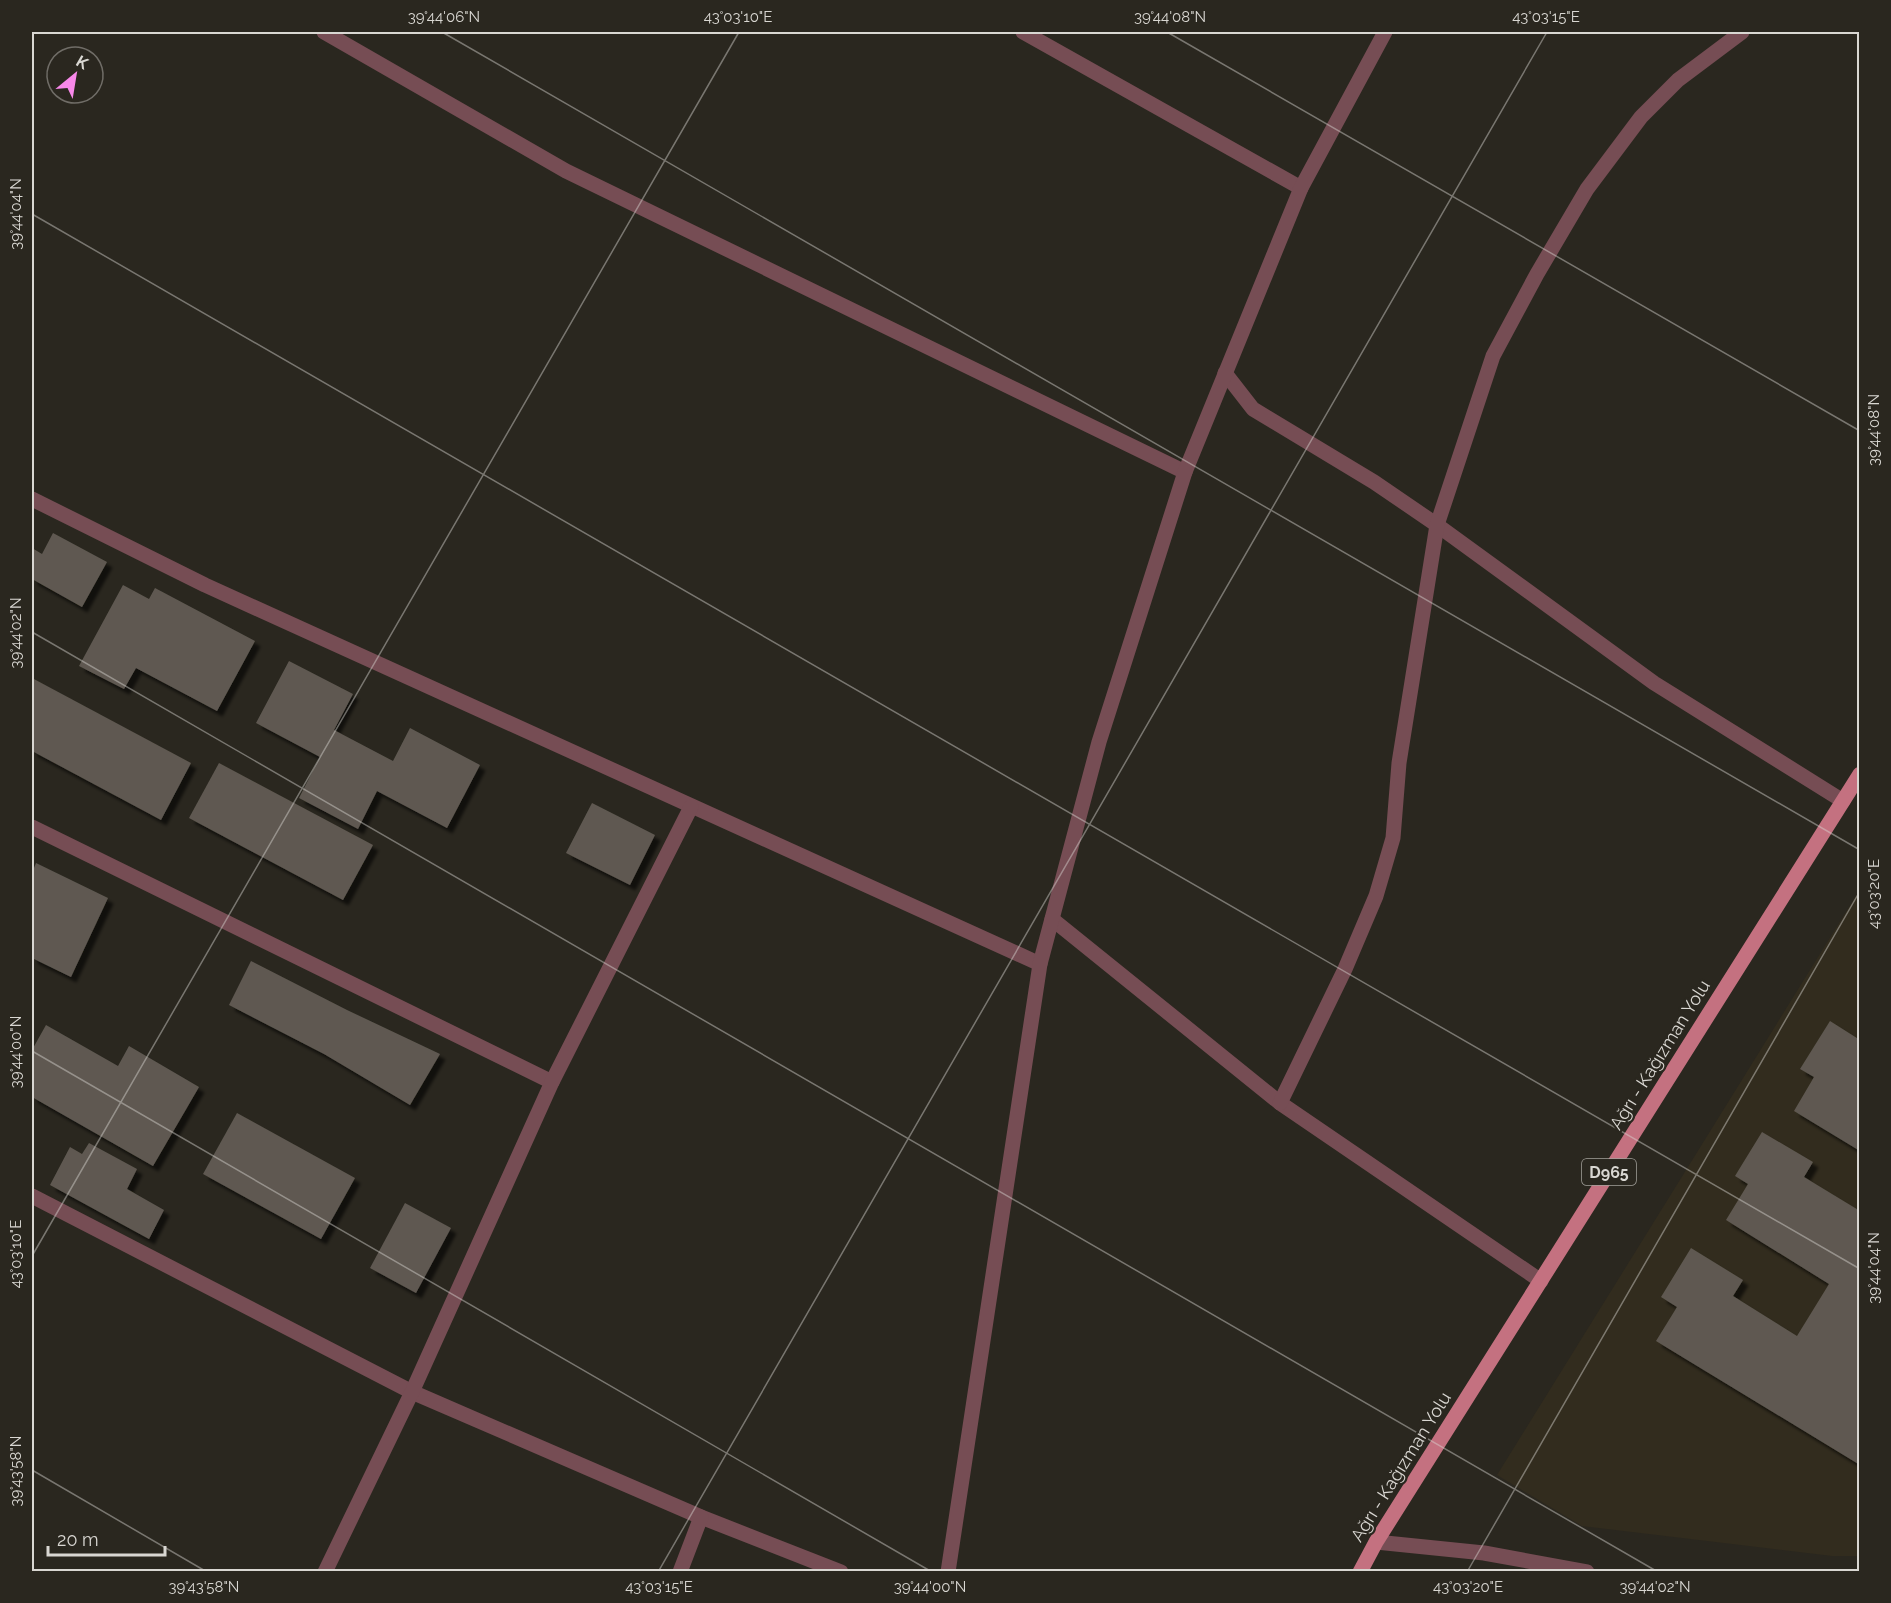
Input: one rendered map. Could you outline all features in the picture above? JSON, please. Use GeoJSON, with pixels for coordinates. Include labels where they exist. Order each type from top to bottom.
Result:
{"type":"FeatureCollection","features":[{"type":"Feature","properties":{"kind":"main road","name":"Ağrı - Kağızman Yolu"},"geometry":{"type":"LineString","coordinates":[[1360,1572],[1376,1542],[1860,774]]}},
{"type":"Feature","properties":{"kind":"street"},"geometry":{"type":"LineString","coordinates":[[324,32],[566,171],[1185,472]]}},
{"type":"Feature","properties":{"kind":"street"},"geometry":{"type":"LineString","coordinates":[[1023,32],[1300,188]]}},
{"type":"Feature","properties":{"kind":"street"},"geometry":{"type":"LineString","coordinates":[[948,1572],[1040,964],[1099,742],[1185,472],[1300,188],[1385,32]]}},
{"type":"Feature","properties":{"kind":"street"},"geometry":{"type":"LineString","coordinates":[[1280,1103],[1350,959],[1376,896],[1393,838],[1399,763],[1437,525],[1493,356],[1537,274],[1587,189],[1641,117],[1678,80],[1742,32]]}},
{"type":"Feature","properties":{"kind":"street"},"geometry":{"type":"LineString","coordinates":[[1225,373],[1253,409],[1374,482],[1437,525],[1654,683],[1843,801]]}},
{"type":"Feature","properties":{"kind":"street"},"geometry":{"type":"LineString","coordinates":[[32,499],[206,585],[1040,964]]}},
{"type":"Feature","properties":{"kind":"street"},"geometry":{"type":"LineString","coordinates":[[325,1572],[412,1392],[552,1082],[691,807]]}},
{"type":"Feature","properties":{"kind":"street"},"geometry":{"type":"LineString","coordinates":[[32,827],[552,1082]]}},
{"type":"Feature","properties":{"kind":"street"},"geometry":{"type":"LineString","coordinates":[[1052,919],[1280,1103],[1541,1281]]}},
{"type":"Feature","properties":{"kind":"street"},"geometry":{"type":"LineString","coordinates":[[32,1196],[412,1392],[701,1518],[841,1572]]}},
{"type":"Feature","properties":{"kind":"street"},"geometry":{"type":"LineString","coordinates":[[680,1572],[701,1518]]}},
{"type":"Feature","properties":{"kind":"street"},"geometry":{"type":"LineString","coordinates":[[1376,1542],[1484,1553],[1587,1572]]}},
{"type":"Feature","properties":{"kind":"shaded area"},"geometry":{"type":"Polygon","coordinates":[[[1859,891],[1859,1556],[1832,1556],[1582,1526],[1497,1475],[1859,891]]]}},
{"type":"Feature","properties":{"kind":"building"},"geometry":{"type":"Polygon","coordinates":[[[53,533],[107,562],[82,607],[32,579],[32,548],[42,554],[53,533]]]}},
{"type":"Feature","properties":{"kind":"building"},"geometry":{"type":"Polygon","coordinates":[[[123,585],[149,599],[155,588],[255,641],[217,711],[136,668],[124,689],[79,666],[123,585]]]}},
{"type":"Feature","properties":{"kind":"building"},"geometry":{"type":"Polygon","coordinates":[[[289,661],[353,694],[334,730],[393,761],[410,728],[480,765],[447,828],[377,791],[358,829],[299,798],[320,757],[256,723],[289,661]]]}},
{"type":"Feature","properties":{"kind":"building"},"geometry":{"type":"Polygon","coordinates":[[[32,678],[191,763],[161,820],[32,751],[32,678]]]}},
{"type":"Feature","properties":{"kind":"building"},"geometry":{"type":"Polygon","coordinates":[[[219,763],[373,845],[343,900],[189,818],[219,763]]]}},
{"type":"Feature","properties":{"kind":"building"},"geometry":{"type":"Polygon","coordinates":[[[592,803],[655,835],[630,885],[566,853],[592,803]]]}},
{"type":"Feature","properties":{"kind":"building"},"geometry":{"type":"Polygon","coordinates":[[[36,863],[108,898],[71,977],[32,958],[32,873],[36,863]]]}},
{"type":"Feature","properties":{"kind":"building"},"geometry":{"type":"Polygon","coordinates":[[[251,961],[440,1054],[410,1105],[324,1054],[229,1005],[251,961]]]}},
{"type":"Feature","properties":{"kind":"building"},"geometry":{"type":"Polygon","coordinates":[[[1830,1021],[1860,1040],[1860,1151],[1794,1111],[1814,1077],[1800,1069],[1830,1021]]]}},
{"type":"Feature","properties":{"kind":"building"},"geometry":{"type":"Polygon","coordinates":[[[46,1025],[118,1066],[129,1046],[199,1087],[153,1166],[32,1097],[32,1050],[46,1025]]]}},
{"type":"Feature","properties":{"kind":"building"},"geometry":{"type":"Polygon","coordinates":[[[237,1113],[355,1178],[321,1239],[203,1174],[237,1113]]]}},
{"type":"Feature","properties":{"kind":"building"},"geometry":{"type":"Polygon","coordinates":[[[1762,1132],[1813,1162],[1804,1177],[1860,1211],[1860,1465],[1656,1341],[1677,1307],[1661,1297],[1691,1248],[1743,1280],[1733,1296],[1797,1336],[1829,1284],[1726,1220],[1748,1184],[1735,1176],[1762,1132]]]}},
{"type":"Feature","properties":{"kind":"building"},"geometry":{"type":"Polygon","coordinates":[[[89,1143],[137,1169],[127,1189],[164,1210],[149,1239],[50,1185],[70,1147],[82,1154],[89,1143]]]}},
{"type":"Feature","properties":{"kind":"building"},"geometry":{"type":"Polygon","coordinates":[[[405,1203],[451,1228],[416,1293],[370,1268],[405,1203]]]}}]}
